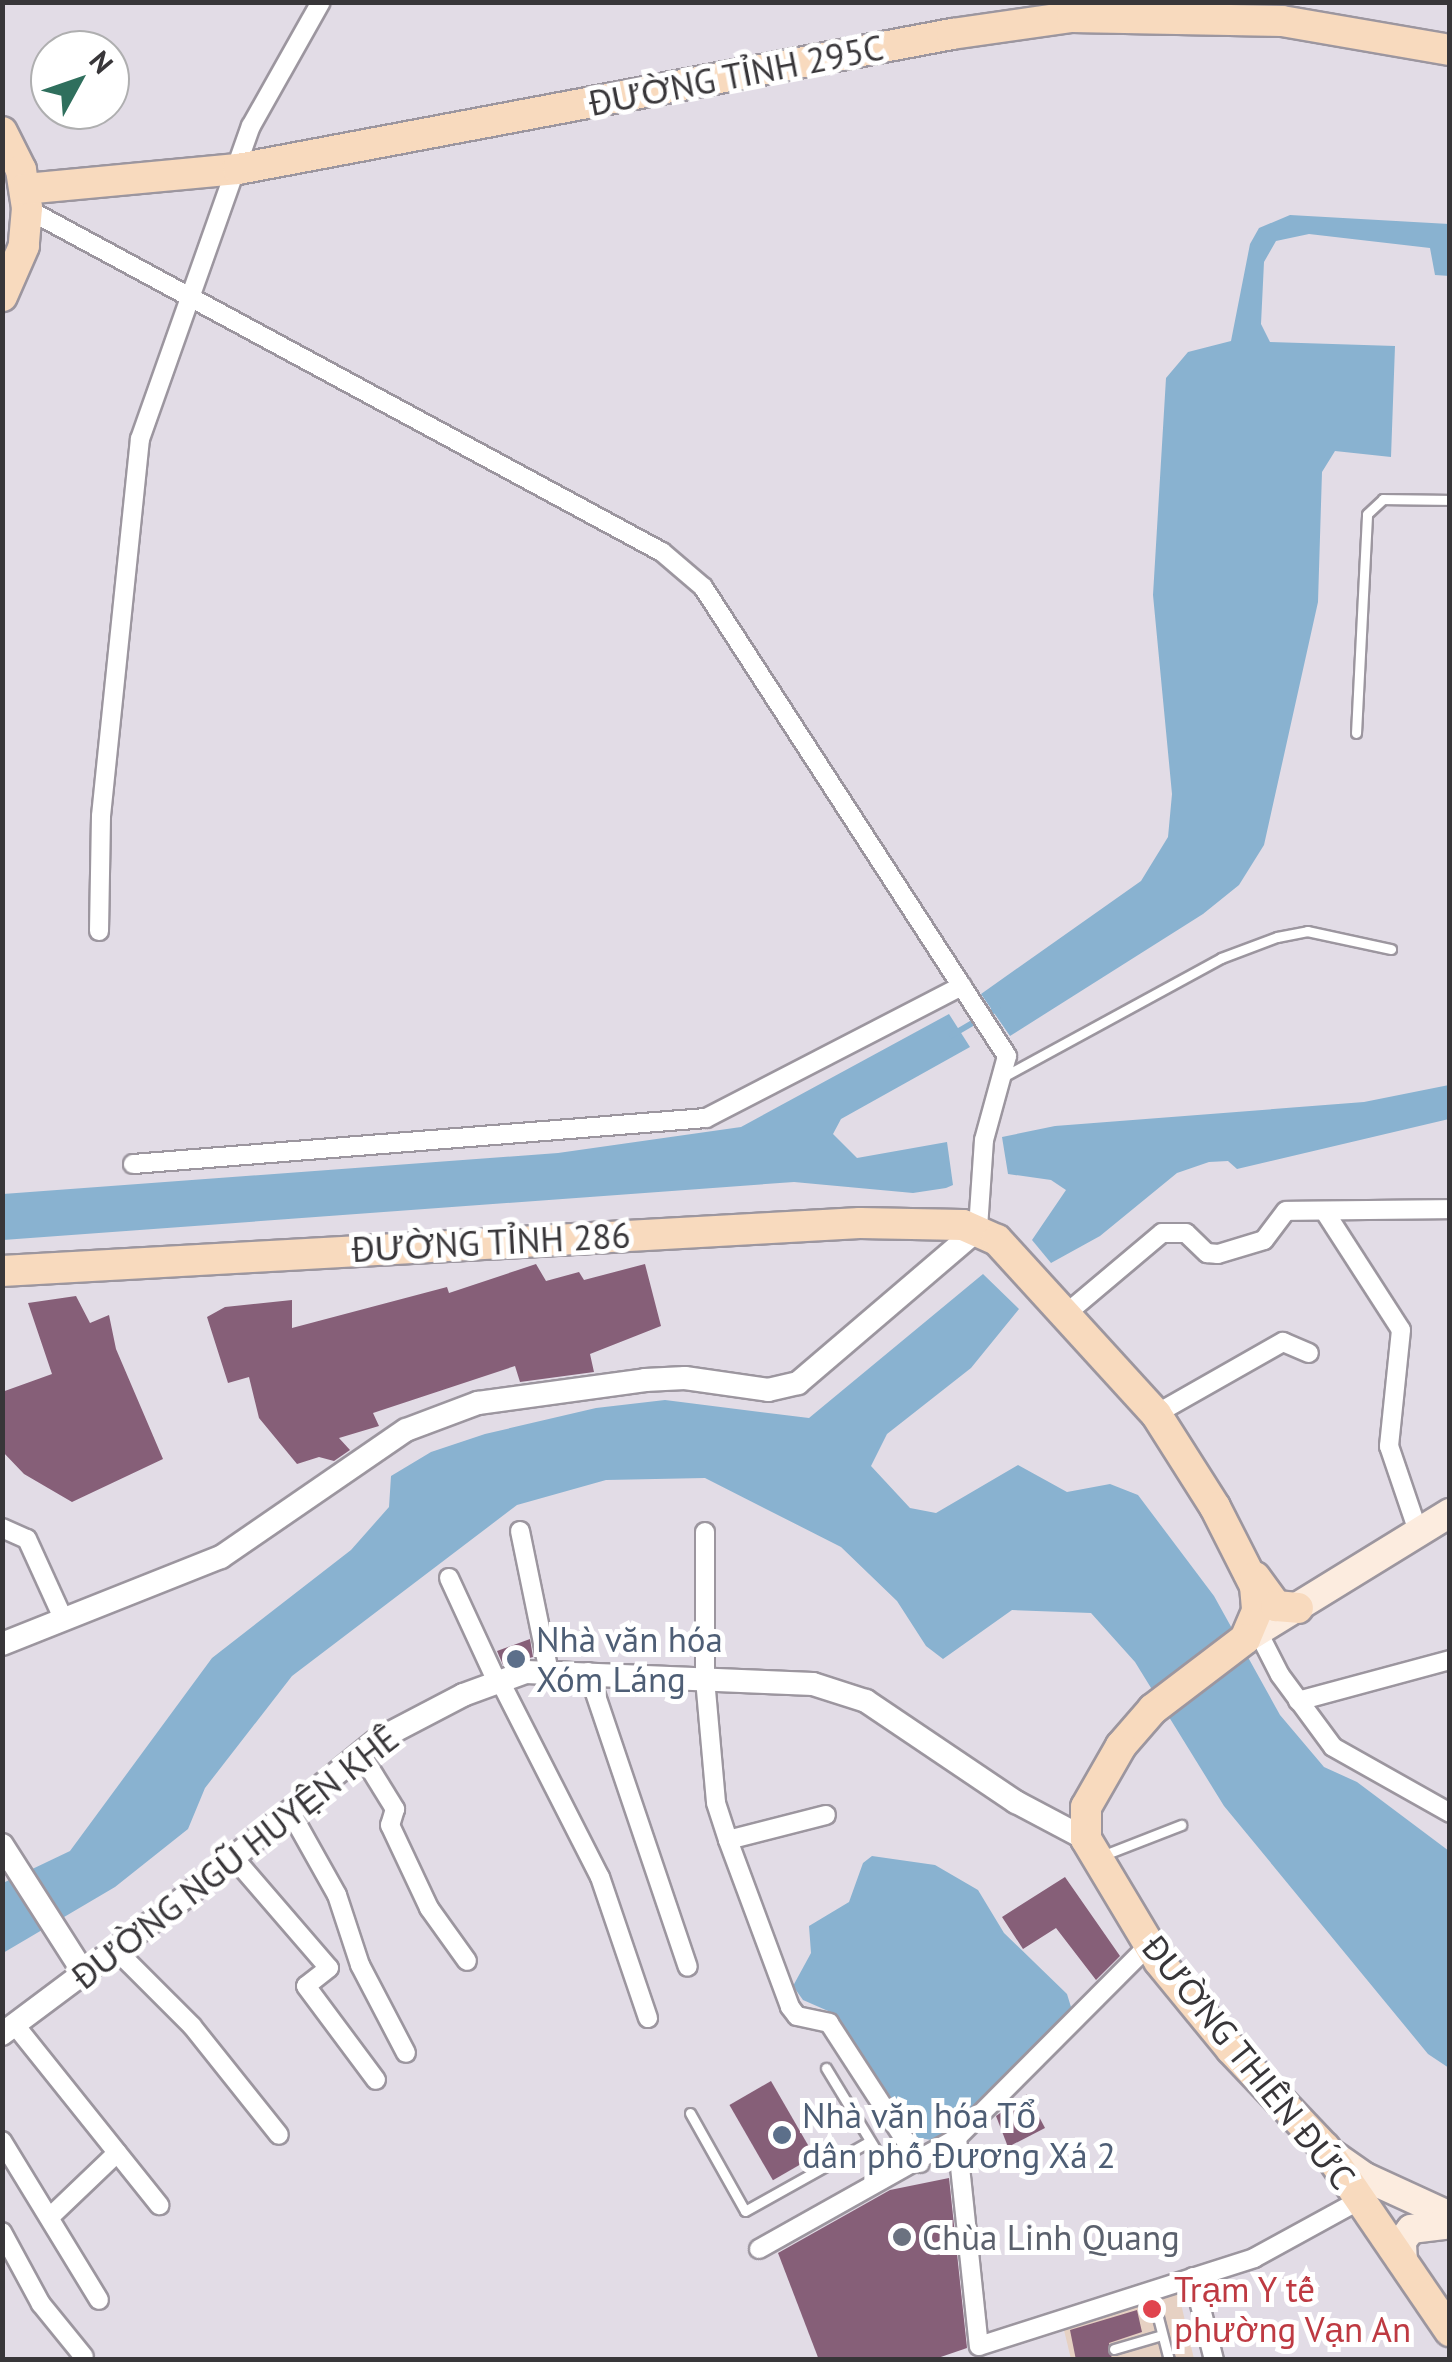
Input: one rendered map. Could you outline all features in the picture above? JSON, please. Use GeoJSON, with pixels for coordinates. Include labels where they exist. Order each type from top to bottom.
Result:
{"type":"FeatureCollection","features":[{"type":"Feature","properties":{"kind":"main road","name":"ĐƯỜNG TỈNH 295C"},"geometry":{"type":"LineString","coordinates":[[26,199],[238,168],[952,34],[1072,18],[1282,22],[1450,50]]}},
{"type":"Feature","properties":{"kind":"main road"},"geometry":{"type":"LineString","coordinates":[[2,132],[26,199],[24,246],[2,296]]}},
{"type":"Feature","properties":{"kind":"main road","name":"ĐƯỜNG TỈNH 286"},"geometry":{"type":"LineString","coordinates":[[2,1271],[740,1227],[860,1223],[978,1230]]}},
{"type":"Feature","properties":{"kind":"main road"},"geometry":{"type":"LineString","coordinates":[[978,1230],[996,1240],[1156,1414],[1253,1575],[1276,1606],[1298,1608]]}},
{"type":"Feature","properties":{"kind":"main road"},"geometry":{"type":"LineString","coordinates":[[1092,1849],[1083,1819],[1092,1793],[1153,1709],[1252,1636],[1450,1513]]}},
{"type":"Feature","properties":{"kind":"main road"},"geometry":{"type":"LineString","coordinates":[[1252,1636],[1257,1611],[1253,1575]]}},
{"type":"Feature","properties":{"kind":"main road","name":"ĐƯỜNG THIÊN ĐỨC"},"geometry":{"type":"LineString","coordinates":[[1092,1849],[1150,1944],[1231,2050],[1325,2148],[1450,2331]]}},
{"type":"Feature","properties":{"kind":"main road"},"geometry":{"type":"LineString","coordinates":[[1325,2148],[1366,2178],[1450,2216]]}},
{"type":"Feature","properties":{"kind":"main road"},"geometry":{"type":"LineString","coordinates":[[1403,2263],[1402,2241],[1412,2229],[1450,2224]]}},
{"type":"Feature","properties":{"kind":"street"},"geometry":{"type":"LineString","coordinates":[[100,931],[101,816],[140,439],[196,296],[251,126],[320,2]]}},
{"type":"Feature","properties":{"kind":"street"},"geometry":{"type":"LineString","coordinates":[[2,1644],[221,1557],[406,1430],[478,1403],[645,1380],[703,1380],[768,1390],[798,1384],[978,1230],[984,1140],[1004,1051],[704,587],[662,552],[26,199]]}},
{"type":"Feature","properties":{"kind":"street"},"geometry":{"type":"LineString","coordinates":[[132,1164],[706,1118],[966,993]]}},
{"type":"Feature","properties":{"kind":"street"},"geometry":{"type":"LineString","coordinates":[[1067,1314],[1162,1234],[1186,1233],[1207,1253],[1218,1254],[1264,1240],[1286,1211],[1450,1209]]}},
{"type":"Feature","properties":{"kind":"street"},"geometry":{"type":"LineString","coordinates":[[1325,1212],[1401,1330],[1389,1446],[1418,1534]]}},
{"type":"Feature","properties":{"kind":"street"},"geometry":{"type":"LineString","coordinates":[[1156,1414],[1283,1342],[1310,1353]]}},
{"type":"Feature","properties":{"kind":"street"},"geometry":{"type":"LineString","coordinates":[[2,1528],[27,1539],[64,1618]]}},
{"type":"Feature","properties":{"kind":"street"},"geometry":{"type":"LineString","coordinates":[[520,1532],[549,1672]]}},
{"type":"Feature","properties":{"kind":"street"},"geometry":{"type":"LineString","coordinates":[[705,1532],[705,1679],[716,1802],[728,1840],[790,2007],[797,2016],[829,2023],[920,2163]]}},
{"type":"Feature","properties":{"kind":"street"},"geometry":{"type":"LineString","coordinates":[[449,1578],[600,1877],[648,2018]]}},
{"type":"Feature","properties":{"kind":"street"},"geometry":{"type":"LineString","coordinates":[[1252,1636],[1333,1746],[1450,1812]]}},
{"type":"Feature","properties":{"kind":"street"},"geometry":{"type":"LineString","coordinates":[[1298,1701],[1450,1660]]}},
{"type":"Feature","properties":{"kind":"street","name":"ĐƯỜNG NGŨ HUYỆN KHÊ"},"geometry":{"type":"LineString","coordinates":[[9,2029],[79,1965],[116,1949],[291,1813],[360,1754],[463,1694],[549,1672],[813,1684],[866,1700],[1092,1849]]}},
{"type":"Feature","properties":{"kind":"street"},"geometry":{"type":"LineString","coordinates":[[588,1672],[688,1967]]}},
{"type":"Feature","properties":{"kind":"street"},"geometry":{"type":"LineString","coordinates":[[360,1754],[395,1810],[390,1825],[429,1908],[467,1961]]}},
{"type":"Feature","properties":{"kind":"street"},"geometry":{"type":"LineString","coordinates":[[291,1813],[336,1895],[360,1965],[406,2053]]}},
{"type":"Feature","properties":{"kind":"street"},"geometry":{"type":"LineString","coordinates":[[728,1840],[826,1814]]}},
{"type":"Feature","properties":{"kind":"street"},"geometry":{"type":"LineString","coordinates":[[2,1845],[79,1965]]}},
{"type":"Feature","properties":{"kind":"street"},"geometry":{"type":"LineString","coordinates":[[234,1858],[329,1968],[306,1986],[376,2080]]}},
{"type":"Feature","properties":{"kind":"street"},"geometry":{"type":"LineString","coordinates":[[759,2249],[920,2163],[958,2138],[1150,1944]]}},
{"type":"Feature","properties":{"kind":"street"},"geometry":{"type":"LineString","coordinates":[[116,1949],[192,2026],[280,2134]]}},
{"type":"Feature","properties":{"kind":"street"},"geometry":{"type":"LineString","coordinates":[[9,2029],[159,2206]]}},
{"type":"Feature","properties":{"kind":"street"},"geometry":{"type":"LineString","coordinates":[[958,2138],[978,2346],[1254,2258],[1360,2200]]}},
{"type":"Feature","properties":{"kind":"street"},"geometry":{"type":"LineString","coordinates":[[2,2141],[99,2300]]}},
{"type":"Feature","properties":{"kind":"street"},"geometry":{"type":"LineString","coordinates":[[50,2217],[117,2153]]}},
{"type":"Feature","properties":{"kind":"street"},"geometry":{"type":"LineString","coordinates":[[2,2232],[41,2304],[84,2357]]}},
{"type":"Feature","properties":{"kind":"street"},"geometry":{"type":"LineString","coordinates":[[1193,2277],[1214,2360]]}},
{"type":"Feature","properties":{"kind":"lane"},"geometry":{"type":"LineString","coordinates":[[1356,733],[1367,514],[1384,499],[1450,500]]}},
{"type":"Feature","properties":{"kind":"lane"},"geometry":{"type":"LineString","coordinates":[[1001,1078],[1221,958],[1277,937],[1307,931],[1392,950]]}},
{"type":"Feature","properties":{"kind":"lane"},"geometry":{"type":"LineString","coordinates":[[1092,1849],[1180,1825]]}},
{"type":"Feature","properties":{"kind":"lane"},"geometry":{"type":"LineString","coordinates":[[826,2068],[892,2177]]}},
{"type":"Feature","properties":{"kind":"lane"},"geometry":{"type":"LineString","coordinates":[[690,2112],[745,2211],[870,2140]]}},
{"type":"Feature","properties":{"kind":"lane"},"geometry":{"type":"LineString","coordinates":[[1151,2290],[1169,2360]]}},
{"type":"Feature","properties":{"kind":"lane"},"geometry":{"type":"LineString","coordinates":[[1114,2349],[1162,2335]]}},
{"type":"Feature","properties":{"kind":"shaded area","name":"Trạm Y tế phường Vạn An"},"geometry":{"type":"Polygon","coordinates":[[[1178,2291],[1194,2359],[1071,2359],[1063,2326],[1178,2291]]]}},
{"type":"Feature","properties":{"kind":"water"},"geometry":{"type":"Polygon","coordinates":[[[1290,215],[1449,224],[1450,276],[1435,275],[1430,248],[1309,234],[1276,241],[1264,262],[1261,324],[1270,342],[1395,346],[1391,457],[1335,451],[1322,472],[1318,602],[1264,845],[1239,885],[1203,914],[1010,1036],[981,994],[1141,881],[1168,837],[1172,794],[1153,595],[1166,378],[1188,352],[1231,341],[1250,244],[1259,228],[1290,215]]]}},
{"type":"Feature","properties":{"kind":"water"},"geometry":{"type":"Polygon","coordinates":[[[949,1014],[970,1047],[841,1119],[833,1134],[857,1158],[947,1142],[953,1185],[946,1188],[913,1193],[794,1182],[3,1240],[3,1194],[558,1153],[741,1127],[949,1014]]]}},
{"type":"Feature","properties":{"kind":"water"},"geometry":{"type":"Polygon","coordinates":[[[1449,1085],[1449,1119],[1237,1169],[1228,1161],[1209,1162],[1177,1173],[1100,1236],[1051,1263],[1032,1240],[1066,1190],[1051,1180],[1008,1174],[1002,1137],[1055,1126],[1364,1102],[1449,1085]]]}},
{"type":"Feature","properties":{"kind":"water"},"geometry":{"type":"Polygon","coordinates":[[[983,1274],[1019,1309],[971,1368],[887,1434],[871,1466],[910,1508],[936,1513],[1018,1465],[1067,1492],[1110,1484],[1138,1495],[1214,1596],[1280,1715],[1324,1767],[1357,1782],[1449,1851],[1449,2068],[1428,2054],[1224,1806],[1135,1662],[1091,1613],[1012,1610],[943,1659],[926,1646],[897,1601],[841,1547],[705,1478],[606,1480],[517,1505],[292,1676],[205,1788],[188,1829],[115,1887],[3,1953],[3,1883],[70,1851],[212,1658],[351,1550],[389,1507],[391,1476],[431,1452],[485,1434],[596,1408],[665,1400],[809,1418],[983,1274]]]}},
{"type":"Feature","properties":{"kind":"water"},"geometry":{"type":"Polygon","coordinates":[[[872,1856],[935,1865],[978,1890],[1004,1933],[1067,1994],[1071,2007],[1068,2017],[937,2141],[914,2137],[835,2014],[803,2000],[793,1986],[811,1953],[809,1926],[849,1902],[863,1863],[872,1856]]]}},
{"type":"Feature","properties":{"kind":"building"},"geometry":{"type":"Polygon","coordinates":[[[536,1264],[546,1281],[579,1272],[584,1280],[645,1264],[661,1326],[590,1354],[594,1372],[520,1382],[515,1366],[373,1413],[379,1426],[339,1438],[350,1450],[334,1461],[319,1457],[297,1464],[259,1418],[249,1377],[228,1383],[207,1317],[225,1307],[292,1300],[292,1328],[447,1287],[449,1293],[536,1264]]]}},
{"type":"Feature","properties":{"kind":"building"},"geometry":{"type":"Polygon","coordinates":[[[76,1296],[90,1323],[109,1315],[116,1349],[163,1459],[72,1502],[24,1474],[2,1451],[2,1392],[52,1374],[28,1303],[76,1296]]]}},
{"type":"Feature","properties":{"kind":"building"},"geometry":{"type":"Polygon","coordinates":[[[530,1639],[533,1657],[503,1665],[497,1651],[530,1639]]]}},
{"type":"Feature","properties":{"kind":"building"},"geometry":{"type":"Polygon","coordinates":[[[1065,1877],[1120,1956],[1096,1980],[1056,1928],[1023,1949],[1002,1917],[1065,1877]]]}},
{"type":"Feature","properties":{"kind":"building"},"geometry":{"type":"Polygon","coordinates":[[[771,2081],[814,2156],[773,2180],[729,2105],[771,2081]]]}},
{"type":"Feature","properties":{"kind":"building"},"geometry":{"type":"Polygon","coordinates":[[[1027,2094],[1045,2128],[1008,2147],[996,2116],[1027,2094]]]}},
{"type":"Feature","properties":{"kind":"building","name":"Chùa Linh Quang"},"geometry":{"type":"Polygon","coordinates":[[[949,2178],[967,2348],[932,2360],[819,2360],[778,2253],[890,2190],[949,2178]]]}},
{"type":"Feature","properties":{"kind":"building"},"geometry":{"type":"Polygon","coordinates":[[[1137,2310],[1142,2332],[1109,2343],[1112,2360],[1076,2360],[1070,2330],[1137,2310]]]}},
{"type":"Feature","properties":{"kind":"waterway"},"geometry":{"type":"LineString","coordinates":[[952,1035],[998,1008]]}},
{"type":"Feature","properties":{"kind":"place","name":"Nhà văn hóa Xóm Láng"},"geometry":{"type":"Point","coordinates":[516,1659]}},
{"type":"Feature","properties":{"kind":"place","name":"Nhà văn hóa Tổ dân phố Đương Xá 2"},"geometry":{"type":"Point","coordinates":[782,2135]}},
{"type":"Feature","properties":{"kind":"place","name":"Chùa Linh Quang"},"geometry":{"type":"Point","coordinates":[902,2237]}},
{"type":"Feature","properties":{"kind":"place","name":"Trạm Y tế phường Vạn An"},"geometry":{"type":"Point","coordinates":[1152,2309]}}]}
